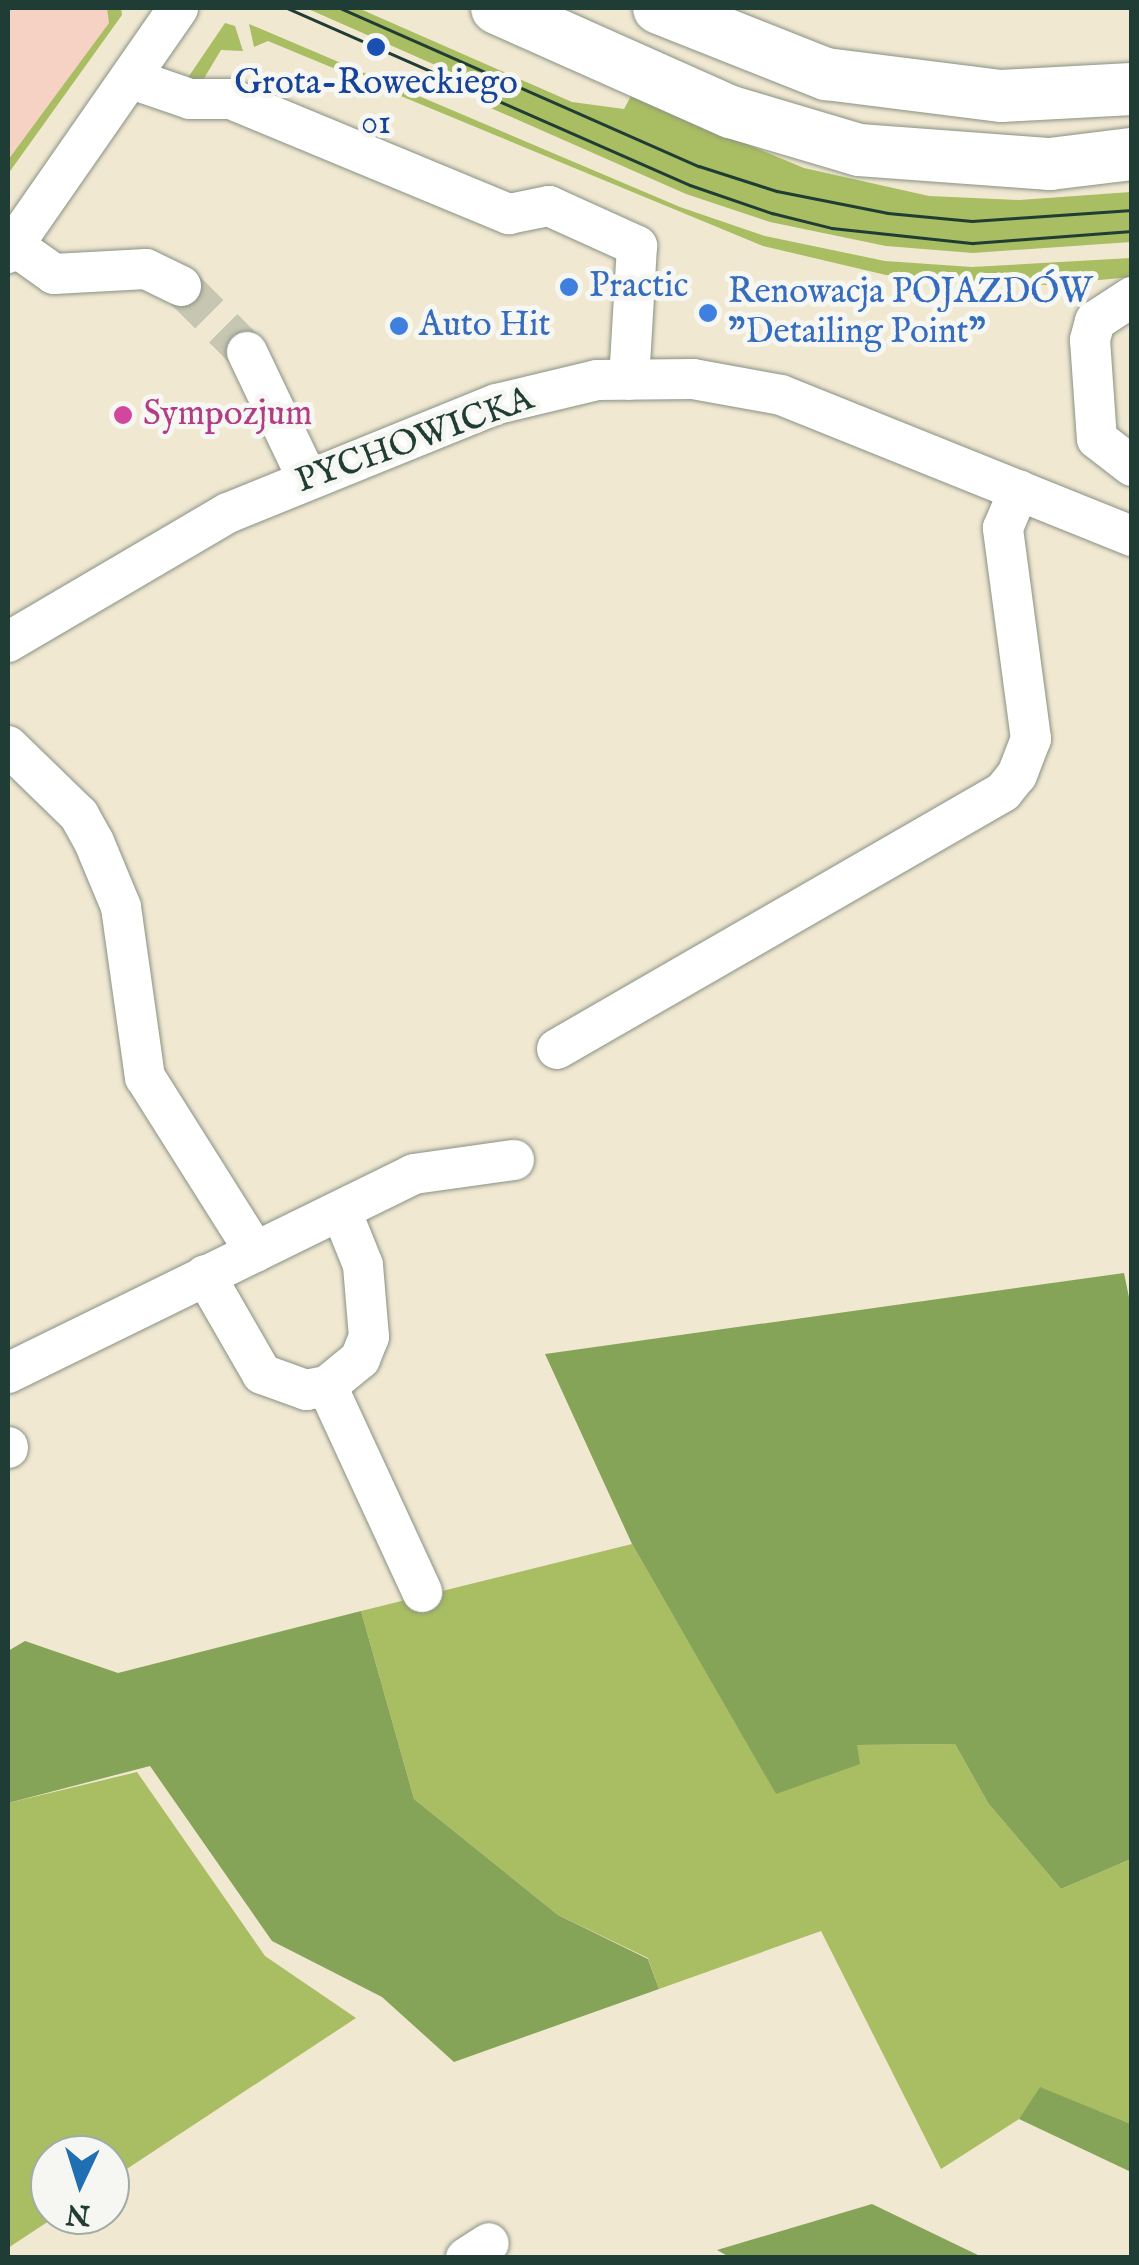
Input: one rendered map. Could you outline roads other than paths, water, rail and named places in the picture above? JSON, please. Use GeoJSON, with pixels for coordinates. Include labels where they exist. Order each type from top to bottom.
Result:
{"type":"FeatureCollection","features":[{"type":"Feature","properties":{"kind":"main road"},"geometry":{"type":"LineString","coordinates":[[497,8],[730,112],[858,150],[1050,164],[1132,154]]}},
{"type":"Feature","properties":{"kind":"main road"},"geometry":{"type":"LineString","coordinates":[[659,8],[826,74],[1001,96],[1132,89]]}},
{"type":"Feature","properties":{"kind":"street"},"geometry":{"type":"LineString","coordinates":[[178,8],[10,249],[54,274],[146,270],[181,286]]}},
{"type":"Feature","properties":{"kind":"street"},"geometry":{"type":"LineString","coordinates":[[132,78],[190,99],[231,99],[509,214],[549,206],[637,246],[629,380]]}},
{"type":"Feature","properties":{"kind":"street"},"geometry":{"type":"LineString","coordinates":[[1132,296],[1095,321],[1090,340],[1098,440],[1132,466]]}},
{"type":"Feature","properties":{"kind":"street"},"geometry":{"type":"LineString","coordinates":[[248,352],[307,478]]}},
{"type":"Feature","properties":{"kind":"street","name":"PYCHOWICKA"},"geometry":{"type":"LineString","coordinates":[[8,642],[228,513],[497,404],[597,380],[693,379],[780,395],[1132,536]]}},
{"type":"Feature","properties":{"kind":"street"},"geometry":{"type":"LineString","coordinates":[[557,1049],[1003,792],[1017,775],[1032,739],[1003,528],[1019,490]]}},
{"type":"Feature","properties":{"kind":"street"},"geometry":{"type":"LineString","coordinates":[[8,746],[79,815],[94,842],[121,907],[144,1078],[255,1252]]}},
{"type":"Feature","properties":{"kind":"street"},"geometry":{"type":"LineString","coordinates":[[8,1373],[342,1213],[414,1174],[514,1160]]}},
{"type":"Feature","properties":{"kind":"street"},"geometry":{"type":"LineString","coordinates":[[205,1276],[262,1374],[306,1390],[327,1386],[360,1359],[369,1337],[364,1265],[342,1213]]}},
{"type":"Feature","properties":{"kind":"street"},"geometry":{"type":"LineString","coordinates":[[327,1386],[422,1592]]}},
{"type":"Feature","properties":{"kind":"tunnel"},"geometry":{"type":"LineString","coordinates":[[181,286],[247,352]]}},
{"type":"Feature","properties":{"kind":"tram line"},"geometry":{"type":"LineString","coordinates":[[287,8],[690,185],[772,213],[832,228],[973,243],[1132,231]]}},
{"type":"Feature","properties":{"kind":"tram line"},"geometry":{"type":"LineString","coordinates":[[340,8],[699,166],[777,191],[888,213],[972,221],[1132,210]]}},
{"type":"Feature","properties":{"kind":"place","name":"Grota-Roweckiego 01"},"geometry":{"type":"Point","coordinates":[376,47]}},
{"type":"Feature","properties":{"kind":"place","name":"Practic"},"geometry":{"type":"Point","coordinates":[569,287]}},
{"type":"Feature","properties":{"kind":"place","name":"Renowacja POJAZDÓW \"Detailing Point\""},"geometry":{"type":"Point","coordinates":[708,313]}},
{"type":"Feature","properties":{"kind":"place","name":"Auto Hit"},"geometry":{"type":"Point","coordinates":[399,326]}},
{"type":"Feature","properties":{"kind":"place","name":"Sympozjum"},"geometry":{"type":"Point","coordinates":[123,415]}}]}
